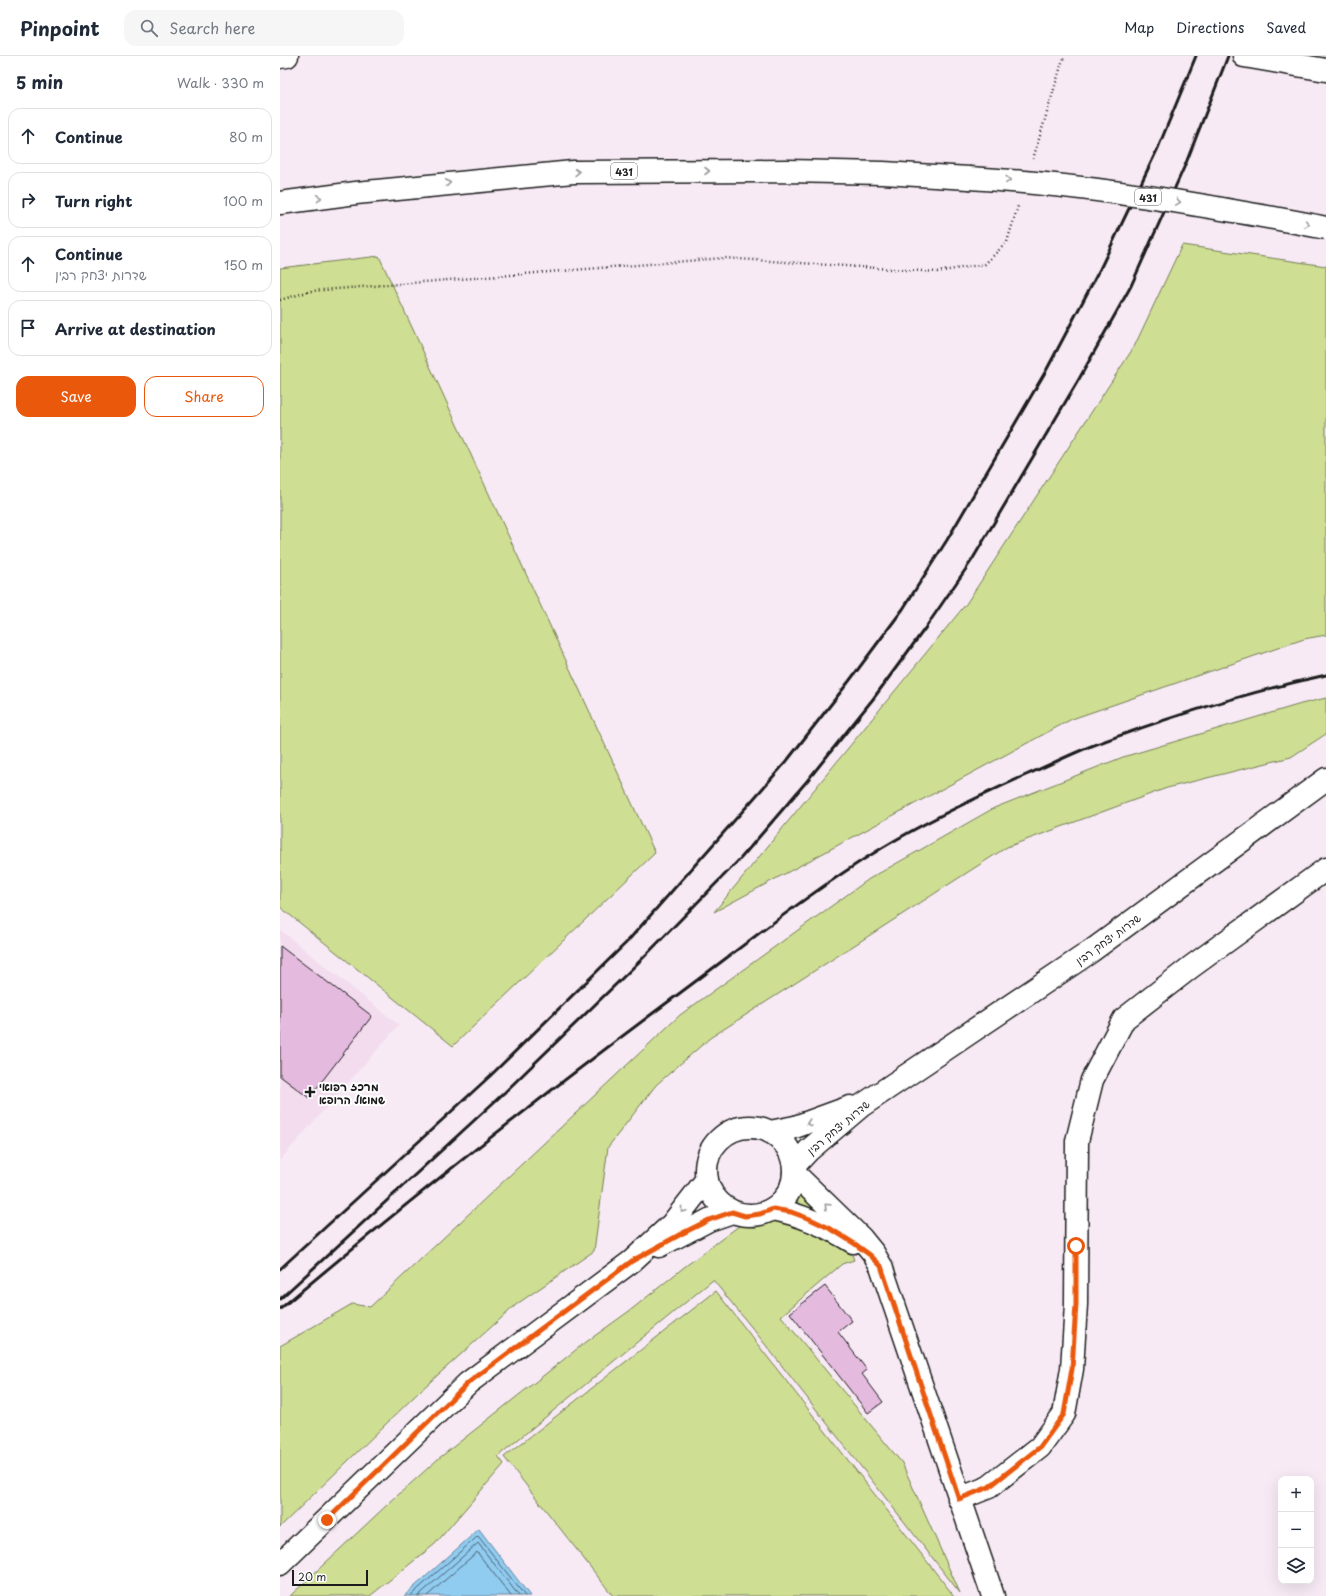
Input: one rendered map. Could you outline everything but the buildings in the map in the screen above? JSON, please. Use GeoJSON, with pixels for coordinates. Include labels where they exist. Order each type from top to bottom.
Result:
{"type":"FeatureCollection","features":[{"type":"Feature","properties":{"kind":"main road"},"geometry":{"type":"LineString","coordinates":[[280,57],[287,56]]}},
{"type":"Feature","properties":{"kind":"main road"},"geometry":{"type":"LineString","coordinates":[[1244,56],[1326,70]]}},
{"type":"Feature","properties":{"kind":"main road","name":"431"},"geometry":{"type":"LineString","coordinates":[[280,203],[356,193],[573,172],[788,171],[883,173],[1015,180],[1095,189],[1196,204],[1326,228]]}},
{"type":"Feature","properties":{"kind":"main road","name":"שדרות יצחק רבין"},"geometry":{"type":"LineString","coordinates":[[794,1170],[809,1150],[842,1121],[883,1090],[1090,952],[1326,779]]}},
{"type":"Feature","properties":{"kind":"main road"},"geometry":{"type":"LineString","coordinates":[[959,1499],[989,1487],[1040,1447],[1064,1414],[1072,1369],[1076,1304],[1077,1141],[1092,1080],[1124,1019],[1191,967],[1326,869]]}},
{"type":"Feature","properties":{"kind":"main road","name":"שדרות יצחק רבין"},"geometry":{"type":"LineString","coordinates":[[770,1132],[795,1127],[852,1107],[883,1090]]}},
{"type":"Feature","properties":{"kind":"main road","name":"שדרות יצחק רבין"},"geometry":{"type":"LineString","coordinates":[[743,1128],[757,1128],[770,1132],[779,1138],[786,1146],[791,1156],[794,1170],[791,1187],[784,1200],[773,1209],[760,1214],[745,1216],[732,1212],[720,1204],[711,1192],[707,1179],[707,1165],[710,1152],[719,1141],[730,1132],[743,1128]]}},
{"type":"Feature","properties":{"kind":"main road"},"geometry":{"type":"LineString","coordinates":[[794,1170],[861,1238],[874,1254],[881,1266],[993,1596]]}},
{"type":"Feature","properties":{"kind":"main road"},"geometry":{"type":"LineString","coordinates":[[280,1564],[468,1383],[632,1261],[672,1224],[707,1179]]}},
{"type":"Feature","properties":{"kind":"main road"},"geometry":{"type":"LineString","coordinates":[[773,1209],[791,1212],[831,1229],[870,1255],[881,1266]]}},
{"type":"Feature","properties":{"kind":"main road"},"geometry":{"type":"LineString","coordinates":[[632,1261],[681,1234],[732,1212]]}},
{"type":"Feature","properties":{"kind":"path"},"geometry":{"type":"LineString","coordinates":[[1032,160],[1064,56]]}},
{"type":"Feature","properties":{"kind":"path"},"geometry":{"type":"LineString","coordinates":[[280,300],[312,291],[724,258],[937,272],[985,264],[1007,242],[1018,205]]}},
{"type":"Feature","properties":{"kind":"shaded area","name":"מרכז רפואי שמואל הרופא"},"geometry":{"type":"Polygon","coordinates":[[[280,930],[399,1025],[280,1160],[280,930]]]}},
{"type":"Feature","properties":{"kind":"green space"},"geometry":{"type":"Polygon","coordinates":[[[1182,245],[1326,266],[1326,635],[1304,639],[1072,719],[714,912],[966,604],[1134,347],[1182,245]]]}},
{"type":"Feature","properties":{"kind":"green space"},"geometry":{"type":"Polygon","coordinates":[[[379,256],[655,853],[453,1046],[280,907],[280,268],[379,256]]]}},
{"type":"Feature","properties":{"kind":"green space"},"geometry":{"type":"Polygon","coordinates":[[[1326,698],[1326,734],[1291,757],[1167,788],[1007,847],[710,1038],[656,1085],[608,1147],[594,1251],[517,1304],[420,1391],[280,1527],[280,1346],[352,1304],[370,1307],[680,1015],[869,879],[994,808],[1123,757],[1301,704],[1326,698]]]}},
{"type":"Feature","properties":{"kind":"green space"},"geometry":{"type":"Polygon","coordinates":[[[808,1174],[840,1223],[854,1260],[842,1264],[781,1316],[902,1463],[960,1593],[713,1280],[498,1456],[504,1464],[435,1544],[370,1596],[290,1596],[438,1459],[582,1345],[632,1309],[683,1268],[808,1174]]]}},
{"type":"Feature","properties":{"kind":"green space"},"geometry":{"type":"Polygon","coordinates":[[[716,1291],[954,1596],[613,1596],[504,1457],[716,1291]]]}},
{"type":"Feature","properties":{"kind":"water"},"geometry":{"type":"Polygon","coordinates":[[[479,1529],[530,1596],[404,1596],[479,1529]]]}},
{"type":"Feature","properties":{"kind":"railway"},"geometry":{"type":"LineString","coordinates":[[280,1269],[490,1076],[626,943],[786,762],[850,680],[903,609],[947,540],[1047,369],[1100,269],[1158,148],[1196,56]]}},
{"type":"Feature","properties":{"kind":"railway"},"geometry":{"type":"LineString","coordinates":[[280,1299],[505,1092],[643,958],[741,858],[807,781],[873,699],[926,627],[972,560],[1079,379],[1131,286],[1186,163],[1228,56]]}},
{"type":"Feature","properties":{"kind":"railway"},"geometry":{"type":"LineString","coordinates":[[280,1309],[428,1187],[578,1070],[804,900],[882,848],[935,818],[971,800],[1094,745],[1209,706],[1268,689],[1326,675]]}},
{"type":"Feature","properties":{"kind":"place","name":"מרכז רפואי שמואל הרופא"},"geometry":{"type":"Point","coordinates":[310,1092]}},
{"type":"Feature","properties":{"kind":"route"},"geometry":{"type":"LineString","coordinates":[[327,1520],[468,1383],[632,1261],[709,1220],[732,1212],[745,1216],[760,1214],[773,1209],[791,1212],[831,1229],[870,1255],[881,1266],[959,1499],[989,1487],[1040,1447],[1064,1414],[1072,1369],[1076,1304],[1076,1246]]}}]}
